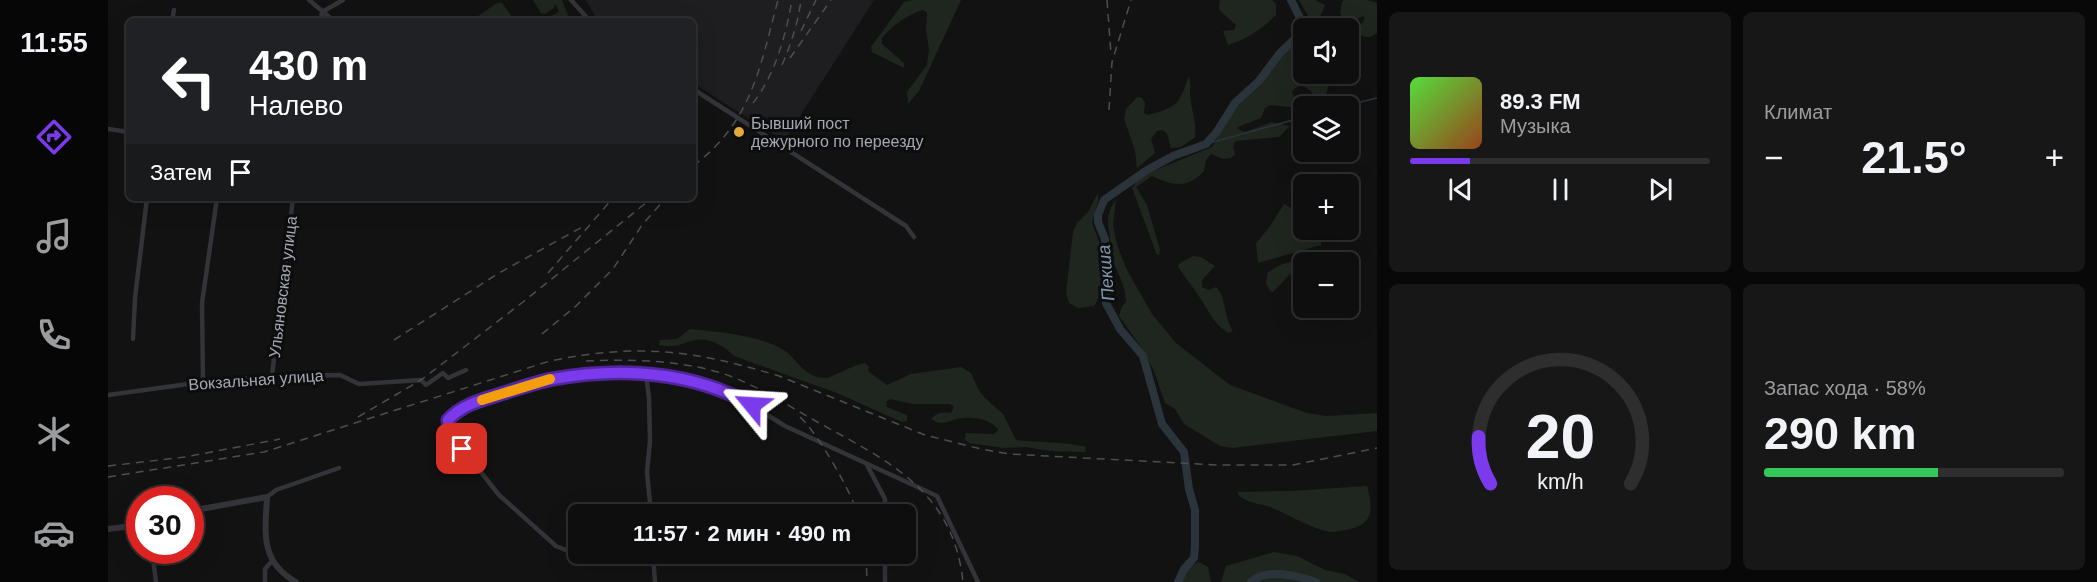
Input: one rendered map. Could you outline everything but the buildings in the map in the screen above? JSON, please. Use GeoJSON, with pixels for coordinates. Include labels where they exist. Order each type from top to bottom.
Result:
{"type":"FeatureCollection","features":[{"type":"Feature","properties":{"kind":"street"},"geometry":{"type":"LineString","coordinates":[[309,0],[330,18]]}},
{"type":"Feature","properties":{"kind":"street"},"geometry":{"type":"LineString","coordinates":[[322,12],[343,0]]}},
{"type":"Feature","properties":{"kind":"street"},"geometry":{"type":"LineString","coordinates":[[571,0],[587,18]]}},
{"type":"Feature","properties":{"kind":"street"},"geometry":{"type":"LineString","coordinates":[[173,18],[174,10]]}},
{"type":"Feature","properties":{"kind":"street"},"geometry":{"type":"LineString","coordinates":[[321,18],[322,12]]}},
{"type":"Feature","properties":{"kind":"street"},"geometry":{"type":"LineString","coordinates":[[696,91],[906,226],[915,237]]}},
{"type":"Feature","properties":{"kind":"street"},"geometry":{"type":"LineString","coordinates":[[108,129],[126,132]]}},
{"type":"Feature","properties":{"kind":"street"},"geometry":{"type":"LineString","coordinates":[[133,339],[135,298],[147,201]]}},
{"type":"Feature","properties":{"kind":"street"},"geometry":{"type":"LineString","coordinates":[[203,382],[202,303],[217,201]]}},
{"type":"Feature","properties":{"kind":"street","name":"Ульяновская улица"},"geometry":{"type":"LineString","coordinates":[[272,376],[293,201]]}},
{"type":"Feature","properties":{"kind":"street","name":"Вокзальная улица"},"geometry":{"type":"LineString","coordinates":[[108,395],[203,382],[272,376],[340,375],[359,384],[421,380],[426,385],[443,373],[448,378],[466,370]]}},
{"type":"Feature","properties":{"kind":"street"},"geometry":{"type":"LineString","coordinates":[[568,551],[556,546],[499,495],[450,433],[448,420],[455,411],[482,400],[552,379],[628,371],[671,376],[720,389],[752,405],[785,426],[937,496],[978,582]]}},
{"type":"Feature","properties":{"kind":"street"},"geometry":{"type":"LineString","coordinates":[[646,374],[649,398],[650,441],[647,472],[650,504]]}},
{"type":"Feature","properties":{"kind":"street"},"geometry":{"type":"LineString","coordinates":[[867,465],[885,499],[885,504]]}},
{"type":"Feature","properties":{"kind":"street"},"geometry":{"type":"LineString","coordinates":[[204,508],[267,497],[276,490],[339,468]]}},
{"type":"Feature","properties":{"kind":"street"},"geometry":{"type":"LineString","coordinates":[[267,497],[265,538],[272,561],[288,578],[296,582]]}},
{"type":"Feature","properties":{"kind":"street"},"geometry":{"type":"LineString","coordinates":[[108,529],[126,527]]}},
{"type":"Feature","properties":{"kind":"street"},"geometry":{"type":"LineString","coordinates":[[265,582],[265,569],[272,561]]}},
{"type":"Feature","properties":{"kind":"street"},"geometry":{"type":"LineString","coordinates":[[154,564],[156,582]]}},
{"type":"Feature","properties":{"kind":"street"},"geometry":{"type":"LineString","coordinates":[[654,564],[655,582]]}},
{"type":"Feature","properties":{"kind":"street"},"geometry":{"type":"LineString","coordinates":[[885,564],[885,582]]}},
{"type":"Feature","properties":{"kind":"shaded area"},"geometry":{"type":"Polygon","coordinates":[[[533,0],[562,0],[568,15],[565,18],[545,18],[559,11],[555,4],[554,8],[545,14],[541,13],[533,0]]]}},
{"type":"Feature","properties":{"kind":"shaded area"},"geometry":{"type":"Polygon","coordinates":[[[586,0],[874,0],[784,141],[696,85],[696,18],[596,18],[586,0]]]}},
{"type":"Feature","properties":{"kind":"shaded area"},"geometry":{"type":"Polygon","coordinates":[[[961,0],[919,91],[908,104],[907,92],[927,65],[929,49],[926,31],[927,13],[923,10],[905,18],[882,38],[882,44],[904,63],[904,68],[872,52],[871,47],[904,2],[961,0]]]}},
{"type":"Feature","properties":{"kind":"shaded area"},"geometry":{"type":"Polygon","coordinates":[[[1220,0],[1272,0],[1276,4],[1276,15],[1254,33],[1228,45],[1223,31],[1234,30],[1236,25],[1219,10],[1220,0]]]}},
{"type":"Feature","properties":{"kind":"shaded area"},"geometry":{"type":"Polygon","coordinates":[[[1299,0],[1315,0],[1325,5],[1320,18],[1308,18],[1299,0]]]}},
{"type":"Feature","properties":{"kind":"shaded area"},"geometry":{"type":"Polygon","coordinates":[[[1344,0],[1367,0],[1377,3],[1377,33],[1367,37],[1359,34],[1359,28],[1365,18],[1363,16],[1342,18],[1340,13],[1344,0]]]}},
{"type":"Feature","properties":{"kind":"shaded area"},"geometry":{"type":"Polygon","coordinates":[[[497,3],[502,3],[513,18],[475,18],[497,3]]]}},
{"type":"Feature","properties":{"kind":"shaded area"},"geometry":{"type":"Polygon","coordinates":[[[1293,45],[1293,84],[1328,84],[1325,96],[1315,96],[1308,88],[1300,86],[1292,92],[1291,107],[1270,105],[1265,108],[1261,118],[1238,127],[1245,132],[1272,122],[1290,126],[1279,137],[1236,141],[1233,146],[1235,154],[1231,158],[1223,159],[1211,154],[1206,160],[1204,171],[1192,181],[1179,184],[1152,176],[1136,187],[1147,205],[1160,250],[1157,255],[1132,188],[1141,176],[1212,147],[1236,108],[1261,85],[1293,45]]]}},
{"type":"Feature","properties":{"kind":"shaded area"},"geometry":{"type":"Polygon","coordinates":[[[1189,76],[1195,137],[1181,147],[1171,148],[1167,133],[1162,130],[1157,131],[1151,139],[1155,153],[1137,168],[1135,150],[1124,119],[1126,109],[1137,97],[1142,98],[1145,103],[1144,113],[1148,115],[1172,107],[1179,99],[1189,76]]]}},
{"type":"Feature","properties":{"kind":"shaded area"},"geometry":{"type":"Polygon","coordinates":[[[1098,193],[1092,223],[1102,250],[1102,292],[1094,306],[1078,308],[1069,303],[1066,293],[1073,232],[1077,223],[1088,212],[1098,193]]]}},
{"type":"Feature","properties":{"kind":"shaded area"},"geometry":{"type":"Polygon","coordinates":[[[1116,199],[1113,225],[1117,245],[1127,270],[1152,314],[1176,343],[1230,385],[1307,413],[1326,416],[1377,413],[1377,431],[1232,448],[1220,446],[1184,424],[1175,409],[1165,403],[1154,371],[1141,347],[1119,316],[1126,302],[1121,279],[1110,256],[1108,222],[1110,210],[1116,199]]]}},
{"type":"Feature","properties":{"kind":"shaded area"},"geometry":{"type":"Polygon","coordinates":[[[1284,204],[1293,210],[1293,240],[1321,240],[1321,245],[1258,263],[1256,243],[1284,204]]]}},
{"type":"Feature","properties":{"kind":"shaded area"},"geometry":{"type":"Polygon","coordinates":[[[1193,256],[1201,257],[1215,266],[1202,280],[1202,287],[1209,290],[1216,287],[1219,291],[1233,331],[1229,333],[1215,321],[1178,266],[1193,256]]]}},
{"type":"Feature","properties":{"kind":"shaded area"},"geometry":{"type":"Polygon","coordinates":[[[1293,262],[1293,271],[1273,292],[1270,291],[1266,283],[1268,272],[1282,264],[1293,262]]]}},
{"type":"Feature","properties":{"kind":"shaded area"},"geometry":{"type":"Polygon","coordinates":[[[690,329],[739,335],[764,341],[785,351],[807,372],[818,377],[826,378],[865,363],[869,367],[868,371],[887,385],[911,374],[961,367],[971,373],[985,398],[1003,414],[1016,440],[1077,445],[1086,447],[1085,452],[1049,451],[1026,447],[1004,448],[969,443],[965,439],[966,433],[994,434],[998,430],[992,424],[978,419],[963,418],[939,423],[931,419],[940,413],[951,413],[954,407],[950,404],[913,404],[890,399],[886,402],[887,407],[907,415],[907,421],[902,422],[837,393],[734,356],[720,345],[709,341],[697,340],[672,346],[659,345],[660,340],[677,339],[690,329]]]}},
{"type":"Feature","properties":{"kind":"shaded area"},"geometry":{"type":"Polygon","coordinates":[[[1367,486],[1370,509],[1366,521],[1354,528],[1333,532],[1315,528],[1270,507],[1247,501],[1237,492],[1289,491],[1367,486]]]}},
{"type":"Feature","properties":{"kind":"shaded area"},"geometry":{"type":"Polygon","coordinates":[[[1274,552],[1297,556],[1325,570],[1345,574],[1359,582],[1221,582],[1226,566],[1274,552]]]}},
{"type":"Feature","properties":{"kind":"shaded area"},"geometry":{"type":"Polygon","coordinates":[[[1199,562],[1208,567],[1211,582],[1181,582],[1186,569],[1199,562]]]}},
{"type":"Feature","properties":{"kind":"waterway","name":"Пекша"},"geometry":{"type":"LineString","coordinates":[[1178,582],[1184,569],[1194,558],[1195,547],[1195,510],[1189,489],[1184,452],[1162,424],[1143,356],[1120,329],[1106,303],[1105,239],[1098,222],[1098,215],[1104,200],[1147,170],[1173,156],[1206,144],[1216,133],[1235,103],[1259,81],[1280,53],[1298,36],[1302,22],[1291,0]]}},
{"type":"Feature","properties":{"kind":"waterway"},"geometry":{"type":"LineString","coordinates":[[1359,102],[1377,98]]}},
{"type":"Feature","properties":{"kind":"waterway"},"geometry":{"type":"LineString","coordinates":[[1206,144],[1293,120]]}},
{"type":"Feature","properties":{"kind":"waterway","name":"Пекша"},"geometry":{"type":"LineString","coordinates":[[1251,582],[1258,577],[1274,574],[1292,575],[1316,582]]}},
{"type":"Feature","properties":{"kind":"railway"},"geometry":{"type":"LineString","coordinates":[[696,163],[729,131],[741,112],[759,70],[778,0]]}},
{"type":"Feature","properties":{"kind":"railway"},"geometry":{"type":"LineString","coordinates":[[753,103],[768,80],[778,54],[792,0]]}},
{"type":"Feature","properties":{"kind":"railway"},"geometry":{"type":"LineString","coordinates":[[782,65],[794,33],[801,0]]}},
{"type":"Feature","properties":{"kind":"railway"},"geometry":{"type":"LineString","coordinates":[[801,31],[816,0]]}},
{"type":"Feature","properties":{"kind":"railway"},"geometry":{"type":"LineString","coordinates":[[790,58],[831,0]]}},
{"type":"Feature","properties":{"kind":"railway"},"geometry":{"type":"LineString","coordinates":[[1107,0],[1111,54]]}},
{"type":"Feature","properties":{"kind":"railway"},"geometry":{"type":"LineString","coordinates":[[1109,110],[1112,62],[1131,0]]}},
{"type":"Feature","properties":{"kind":"railway"},"geometry":{"type":"LineString","coordinates":[[548,273],[610,201]]}},
{"type":"Feature","properties":{"kind":"railway"},"geometry":{"type":"LineString","coordinates":[[358,417],[421,380],[523,302],[648,201]]}},
{"type":"Feature","properties":{"kind":"railway"},"geometry":{"type":"LineString","coordinates":[[542,334],[576,306],[613,269],[642,225],[663,201]]}},
{"type":"Feature","properties":{"kind":"railway"},"geometry":{"type":"LineString","coordinates":[[394,340],[499,273],[584,226]]}},
{"type":"Feature","properties":{"kind":"railway"},"geometry":{"type":"LineString","coordinates":[[108,477],[264,452],[550,361],[582,355],[639,351],[692,355],[748,367],[779,376],[925,435],[1009,454],[1217,465],[1293,465],[1377,448]]}},
{"type":"Feature","properties":{"kind":"railway"},"geometry":{"type":"LineString","coordinates":[[586,361],[652,361],[718,372],[766,393],[865,449],[911,481],[930,500],[945,523],[957,550],[963,582]]}},
{"type":"Feature","properties":{"kind":"railway"},"geometry":{"type":"LineString","coordinates":[[800,417],[816,436],[833,463],[854,504]]}},
{"type":"Feature","properties":{"kind":"railway"},"geometry":{"type":"LineString","coordinates":[[108,466],[185,457],[280,439]]}},
{"type":"Feature","properties":{"kind":"railway"},"geometry":{"type":"LineString","coordinates":[[866,564],[867,582]]}},
{"type":"Feature","properties":{"kind":"slow traffic"},"geometry":{"type":"LineString","coordinates":[[482,400],[550,379]]}},
{"type":"Feature","properties":{"kind":"place","name":"Бывший пост дежурного по переезду"},"geometry":{"type":"Point","coordinates":[739,132]}},
{"type":"Feature","properties":{"kind":"route"},"geometry":{"type":"LineString","coordinates":[[462,449],[450,433],[448,420],[455,411],[482,400],[552,379],[628,371],[671,376],[720,389],[752,405]]}}]}
